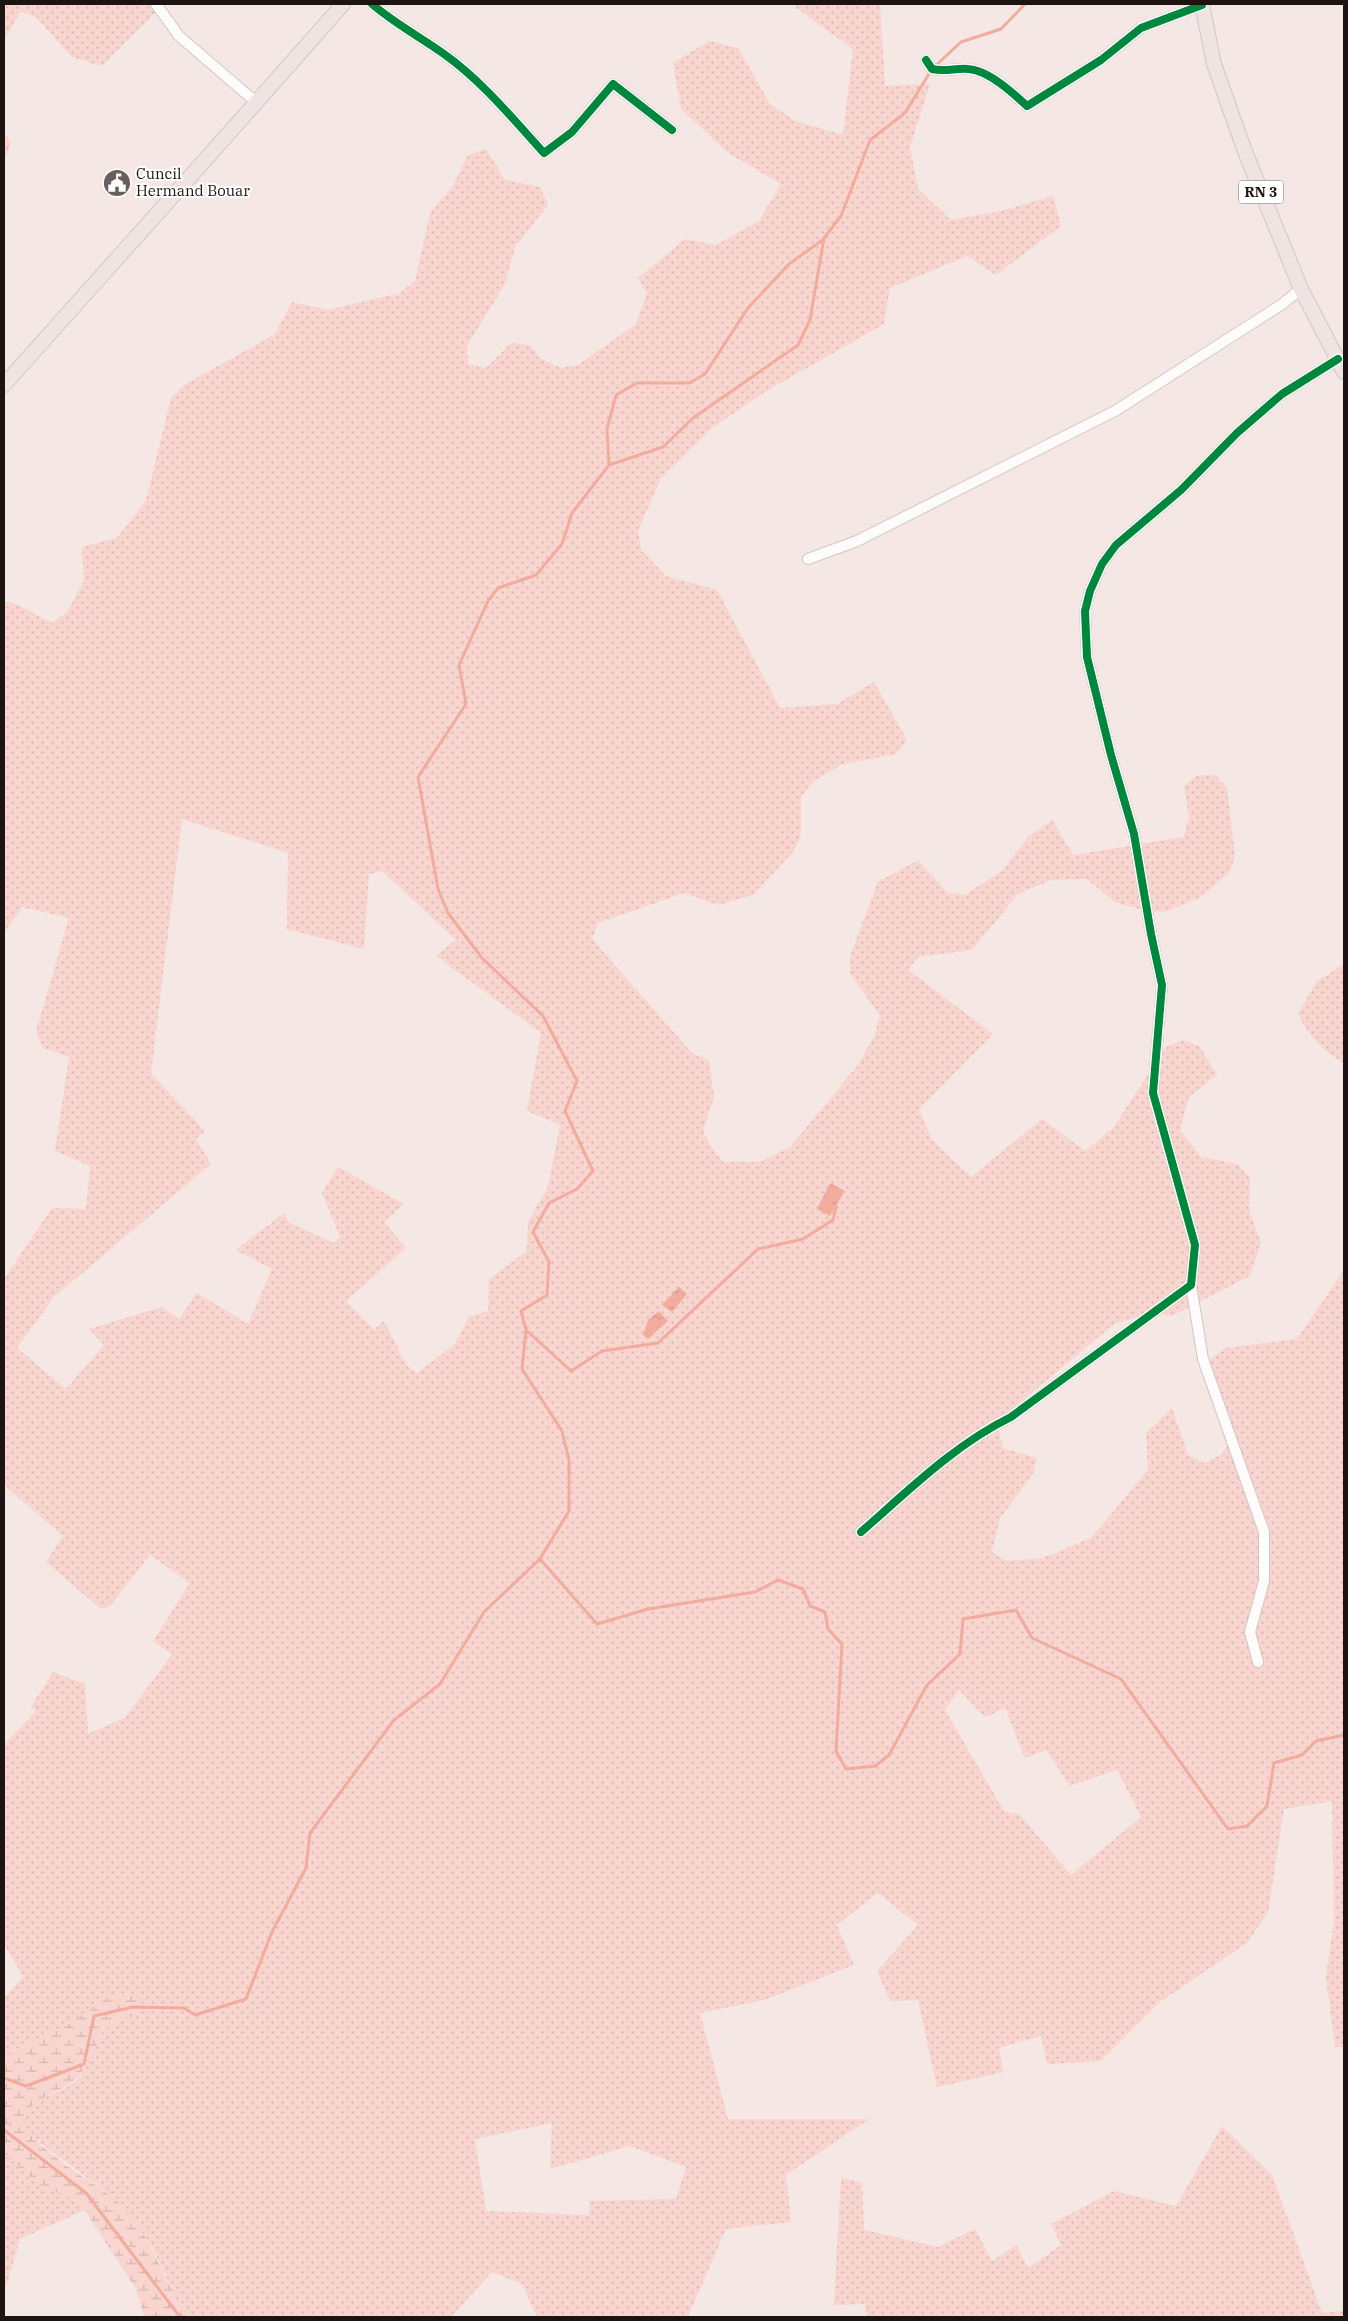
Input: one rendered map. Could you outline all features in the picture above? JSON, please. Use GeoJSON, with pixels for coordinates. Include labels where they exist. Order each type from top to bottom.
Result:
{"type":"FeatureCollection","features":[{"type":"Feature","properties":{"kind":"main road"},"geometry":{"type":"LineString","coordinates":[[4,385],[257,103],[343,4]]}},
{"type":"Feature","properties":{"kind":"main road","name":"RN 3"},"geometry":{"type":"LineString","coordinates":[[1202,4],[1214,64],[1248,158],[1301,289],[1341,365]]}},
{"type":"Feature","properties":{"kind":"street"},"geometry":{"type":"LineString","coordinates":[[156,4],[179,36],[257,103]]}},
{"type":"Feature","properties":{"kind":"street"},"geometry":{"type":"LineString","coordinates":[[372,4],[386,16],[445,55],[493,98],[544,153],[572,132],[613,84],[672,130]]}},
{"type":"Feature","properties":{"kind":"street"},"geometry":{"type":"LineString","coordinates":[[926,60],[932,69],[970,69],[979,72],[1007,87],[1028,106],[1101,60],[1141,28],[1202,4]]}},
{"type":"Feature","properties":{"kind":"street"},"geometry":{"type":"LineString","coordinates":[[808,559],[857,541],[1115,411],[1281,305],[1301,289]]}},
{"type":"Feature","properties":{"kind":"street"},"geometry":{"type":"LineString","coordinates":[[1258,1662],[1250,1632],[1264,1581],[1264,1532],[1203,1359],[1191,1286],[1195,1245],[1153,1092],[1162,985],[1150,934],[1134,834],[1111,755],[1087,657],[1085,611],[1090,591],[1102,564],[1116,545],[1181,490],[1237,433],[1282,394],[1341,365]]}},
{"type":"Feature","properties":{"kind":"street"},"geometry":{"type":"LineString","coordinates":[[861,1532],[937,1466],[986,1429],[1011,1418],[1191,1286]]}},
{"type":"Feature","properties":{"kind":"green space"},"geometry":{"type":"Polygon","coordinates":[[[4,4],[164,4],[102,66],[72,57],[37,18],[21,11],[4,40],[4,4]]]}},
{"type":"Feature","properties":{"kind":"green space"},"geometry":{"type":"Polygon","coordinates":[[[797,4],[880,4],[885,86],[930,84],[910,147],[918,189],[951,220],[1001,211],[1053,196],[1061,226],[996,275],[967,256],[890,288],[884,324],[763,393],[712,428],[661,478],[638,531],[641,550],[666,576],[717,590],[780,708],[837,704],[874,682],[907,740],[896,754],[843,764],[812,782],[801,797],[801,834],[794,851],[753,895],[718,905],[684,893],[598,923],[592,939],[692,1053],[709,1060],[714,1097],[703,1131],[712,1148],[723,1162],[760,1162],[790,1147],[858,1065],[875,1034],[880,1016],[850,973],[850,956],[878,882],[918,860],[948,893],[965,895],[1002,871],[1029,836],[1052,820],[1073,855],[1184,837],[1189,817],[1184,786],[1198,775],[1215,775],[1227,788],[1235,857],[1229,873],[1201,897],[1168,911],[1150,912],[1115,902],[1087,879],[1051,880],[1018,894],[972,950],[918,957],[908,970],[993,1034],[919,1109],[932,1140],[971,1177],[1042,1119],[1085,1151],[1113,1128],[1166,1047],[1183,1040],[1199,1046],[1217,1075],[1189,1097],[1180,1130],[1201,1157],[1237,1164],[1250,1177],[1249,1210],[1261,1243],[1250,1276],[1172,1316],[1154,1312],[1114,1324],[1005,1415],[999,1431],[1003,1448],[1037,1458],[1032,1475],[1000,1518],[992,1552],[1006,1561],[1042,1558],[1091,1538],[1148,1470],[1146,1433],[1172,1408],[1188,1455],[1204,1463],[1221,1455],[1232,1440],[1232,1422],[1209,1394],[1203,1376],[1211,1359],[1226,1348],[1297,1339],[1344,1270],[1344,2047],[1335,2047],[1326,1977],[1334,1921],[1332,1801],[1284,1809],[1268,1912],[1248,1942],[1160,2002],[1101,2061],[1047,2064],[1041,2036],[999,2048],[1003,2072],[937,2087],[918,2000],[890,2001],[877,1971],[918,1925],[878,1893],[837,1925],[854,1965],[764,2000],[700,2013],[728,2119],[869,2119],[786,2175],[791,2222],[726,2229],[688,2317],[533,2317],[536,2315],[522,2284],[492,2272],[451,2317],[191,2317],[173,2291],[153,2249],[127,2211],[114,2198],[31,2136],[25,2128],[25,2115],[30,2107],[41,2099],[72,2084],[79,2078],[85,2070],[95,2045],[104,2030],[116,2022],[136,2016],[113,1995],[69,2024],[4,2056],[4,1998],[23,1977],[4,1944],[4,1745],[36,1711],[31,1707],[53,1672],[85,1684],[88,1734],[126,1717],[172,1654],[153,1641],[190,1583],[150,1555],[110,1606],[101,1609],[46,1562],[63,1536],[4,1485],[4,1279],[52,1208],[86,1209],[90,1166],[55,1151],[69,1057],[43,1048],[36,1032],[69,918],[22,907],[4,933],[4,601],[16,604],[52,623],[67,612],[84,581],[82,547],[117,538],[146,500],[171,398],[184,385],[275,334],[292,302],[328,310],[400,293],[415,281],[430,213],[453,186],[468,155],[486,149],[505,180],[540,187],[548,205],[515,247],[505,284],[467,346],[468,364],[486,368],[511,343],[530,345],[541,359],[561,368],[578,365],[636,324],[647,293],[638,278],[685,239],[716,245],[759,221],[781,184],[728,153],[681,109],[673,63],[709,41],[738,48],[770,104],[795,121],[843,135],[853,49],[795,7],[797,4]],[[182,819],[151,1073],[205,1131],[196,1139],[211,1164],[54,1297],[17,1348],[66,1389],[104,1345],[89,1329],[162,1307],[179,1319],[197,1293],[248,1324],[272,1269],[236,1250],[284,1213],[288,1222],[334,1243],[340,1237],[322,1193],[338,1167],[404,1204],[384,1222],[406,1248],[346,1301],[374,1330],[384,1321],[407,1366],[417,1373],[455,1344],[469,1317],[488,1311],[489,1279],[527,1251],[528,1222],[548,1187],[560,1125],[527,1111],[541,1033],[436,956],[456,940],[382,871],[369,874],[364,949],[287,929],[288,853],[182,819]],[[830,1183],[830,1216],[845,1191],[830,1183]],[[959,1690],[945,1710],[1004,1811],[1020,1815],[1071,1875],[1141,1817],[1117,1770],[1070,1786],[1046,1750],[1025,1758],[1005,1708],[985,1717],[959,1690]],[[552,2123],[475,2139],[486,2211],[590,2215],[589,2201],[676,2199],[686,2167],[630,2146],[550,2169],[552,2123]]]}},
{"type":"Feature","properties":{"kind":"green space"},"geometry":{"type":"Polygon","coordinates":[[[4,133],[11,143],[4,161],[4,133]]]}},
{"type":"Feature","properties":{"kind":"green space"},"geometry":{"type":"Polygon","coordinates":[[[1344,964],[1344,1063],[1317,1042],[1298,1014],[1316,982],[1344,964]]]}},
{"type":"Feature","properties":{"kind":"green space"},"geometry":{"type":"Polygon","coordinates":[[[113,1994],[131,1995],[140,1998],[140,2008],[136,2016],[116,2021],[106,2027],[100,2035],[92,2060],[80,2075],[74,2081],[33,2105],[27,2111],[24,2118],[26,2127],[45,2149],[123,2207],[140,2229],[176,2295],[191,2317],[144,2317],[136,2289],[80,2203],[38,2184],[4,2153],[4,2056],[69,2024],[113,1994]]]}},
{"type":"Feature","properties":{"kind":"green space"},"geometry":{"type":"Polygon","coordinates":[[[1222,2126],[1272,2175],[1322,2313],[1344,2311],[1344,2317],[866,2317],[865,2304],[834,2305],[841,2177],[862,2183],[864,2230],[938,2247],[975,2229],[992,2261],[1016,2245],[1028,2268],[1061,2245],[1051,2224],[1114,2191],[1176,2206],[1222,2126]]]}},
{"type":"Feature","properties":{"kind":"green space"},"geometry":{"type":"Polygon","coordinates":[[[4,2153],[38,2184],[80,2203],[85,2210],[20,2239],[4,2294],[4,2153]]]}},
{"type":"Feature","properties":{"kind":"water"},"geometry":{"type":"Polygon","coordinates":[[[830,1183],[845,1191],[830,1216],[817,1209],[830,1183]]]}},
{"type":"Feature","properties":{"kind":"water"},"geometry":{"type":"Polygon","coordinates":[[[679,1287],[687,1294],[672,1312],[662,1305],[679,1287]]]}},
{"type":"Feature","properties":{"kind":"water"},"geometry":{"type":"Polygon","coordinates":[[[659,1311],[668,1321],[648,1339],[643,1335],[648,1320],[659,1311]]]}},
{"type":"Feature","properties":{"kind":"waterway"},"geometry":{"type":"LineString","coordinates":[[540,1559],[569,1511],[569,1460],[562,1431],[522,1369],[526,1330],[521,1311],[547,1295],[549,1262],[533,1232],[549,1203],[577,1189],[593,1171],[565,1111],[577,1081],[543,1016],[482,958],[448,913],[438,889],[418,777],[466,704],[459,665],[488,601],[498,588],[536,575],[562,544],[572,513],[609,465],[663,447],[693,418],[798,345],[810,320],[824,238],[841,216],[870,140],[905,113],[932,69],[961,42],[1001,29],[1025,4]]}},
{"type":"Feature","properties":{"kind":"waterway"},"geometry":{"type":"LineString","coordinates":[[609,465],[607,429],[616,395],[637,383],[689,383],[705,374],[748,308],[789,264],[824,239]]}},
{"type":"Feature","properties":{"kind":"waterway"},"geometry":{"type":"LineString","coordinates":[[526,1330],[571,1371],[602,1351],[658,1343],[758,1249],[803,1239],[833,1220],[836,1207]]}},
{"type":"Feature","properties":{"kind":"waterway"},"geometry":{"type":"LineString","coordinates":[[4,2078],[26,2086],[84,2064],[94,2016],[133,2007],[184,2008],[195,2015],[246,1999],[272,1932],[306,1868],[310,1833],[394,1720],[440,1684],[484,1612],[540,1559],[597,1624],[648,1609],[755,1592],[778,1580],[803,1589],[810,1606],[825,1612],[828,1629],[842,1644],[836,1751],[846,1769],[875,1766],[889,1755],[927,1685],[960,1654],[963,1619],[1016,1610],[1032,1638],[1121,1679],[1228,1829],[1247,1826],[1267,1806],[1274,1763],[1302,1755],[1316,1741],[1344,1735]]}},
{"type":"Feature","properties":{"kind":"waterway"},"geometry":{"type":"LineString","coordinates":[[4,2130],[86,2193],[180,2317]]}},
{"type":"Feature","properties":{"kind":"cycle path"},"geometry":{"type":"LineString","coordinates":[[372,4],[398,24],[444,54],[471,76],[497,101],[544,153],[572,132],[613,84],[672,130]]}},
{"type":"Feature","properties":{"kind":"cycle path"},"geometry":{"type":"LineString","coordinates":[[926,60],[932,69],[968,69],[984,73],[1000,83],[1027,106],[1101,60],[1141,28],[1202,5]]}},
{"type":"Feature","properties":{"kind":"cycle path"},"geometry":{"type":"LineString","coordinates":[[861,1532],[951,1455],[990,1428],[1011,1417],[1191,1285],[1195,1245],[1153,1093],[1162,985],[1151,934],[1134,834],[1111,755],[1087,657],[1085,611],[1090,591],[1102,564],[1116,545],[1181,490],[1237,433],[1282,394],[1338,359]]}},
{"type":"Feature","properties":{"kind":"place","name":"Cuncil Hermand Bouar"},"geometry":{"type":"Point","coordinates":[117,183]}}]}
